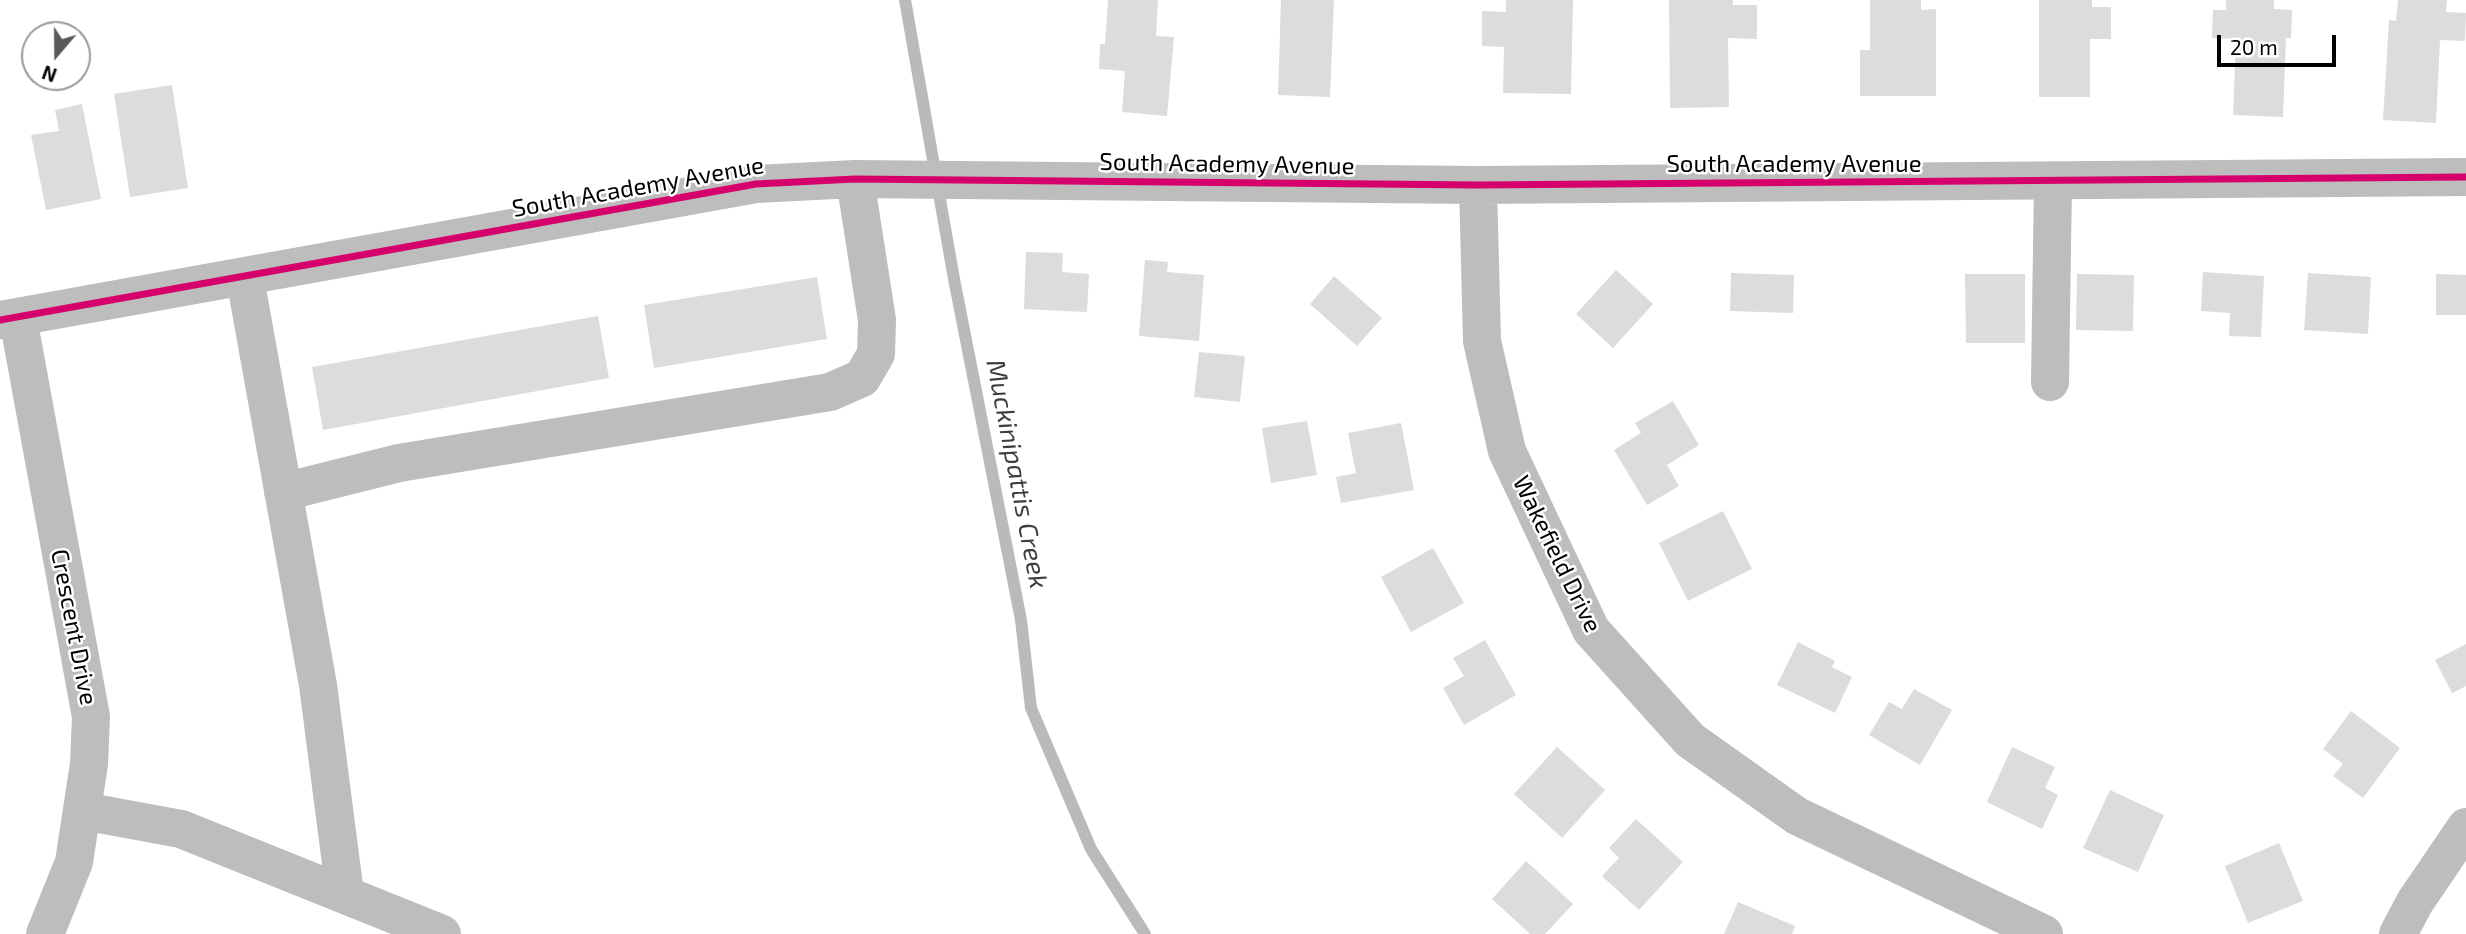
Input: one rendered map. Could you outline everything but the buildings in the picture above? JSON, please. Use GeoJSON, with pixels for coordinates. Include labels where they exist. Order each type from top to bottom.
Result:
{"type":"FeatureCollection","features":[{"type":"Feature","properties":{"kind":"street","name":"South Academy Avenue"},"geometry":{"type":"LineString","coordinates":[[9,319],[757,184],[855,179],[1478,185],[2466,177]]}},
{"type":"Feature","properties":{"kind":"street"},"geometry":{"type":"LineString","coordinates":[[283,492],[398,463],[830,392],[862,378],[876,354],[877,320],[855,179]]}},
{"type":"Feature","properties":{"kind":"street"},"geometry":{"type":"LineString","coordinates":[[2050,382],[2053,181]]}},
{"type":"Feature","properties":{"kind":"street","name":"Wakefield Drive"},"geometry":{"type":"LineString","coordinates":[[1478,185],[1482,341],[1507,451],[1591,630],[1690,740],[1797,816],[2044,934]]}},
{"type":"Feature","properties":{"kind":"street"},"geometry":{"type":"LineString","coordinates":[[245,278],[318,685],[345,894]]}},
{"type":"Feature","properties":{"kind":"street","name":"Crescent Drive"},"geometry":{"type":"LineString","coordinates":[[9,319],[90,717],[89,764],[74,862],[45,934]]}},
{"type":"Feature","properties":{"kind":"street"},"geometry":{"type":"LineString","coordinates":[[83,811],[181,829],[442,934]]}},
{"type":"Feature","properties":{"kind":"street"},"geometry":{"type":"LineString","coordinates":[[2398,934],[2415,902],[2466,827]]}},
{"type":"Feature","properties":{"kind":"waterway","name":"Muckinipattis Creek"},"geometry":{"type":"LineString","coordinates":[[905,0],[954,279],[1021,620],[1031,708],[1091,849],[1145,934]]}},
{"type":"Feature","properties":{"kind":"cycle path"},"geometry":{"type":"LineString","coordinates":[[0,320],[756,184],[855,179],[1478,185],[2466,177]]}}]}
